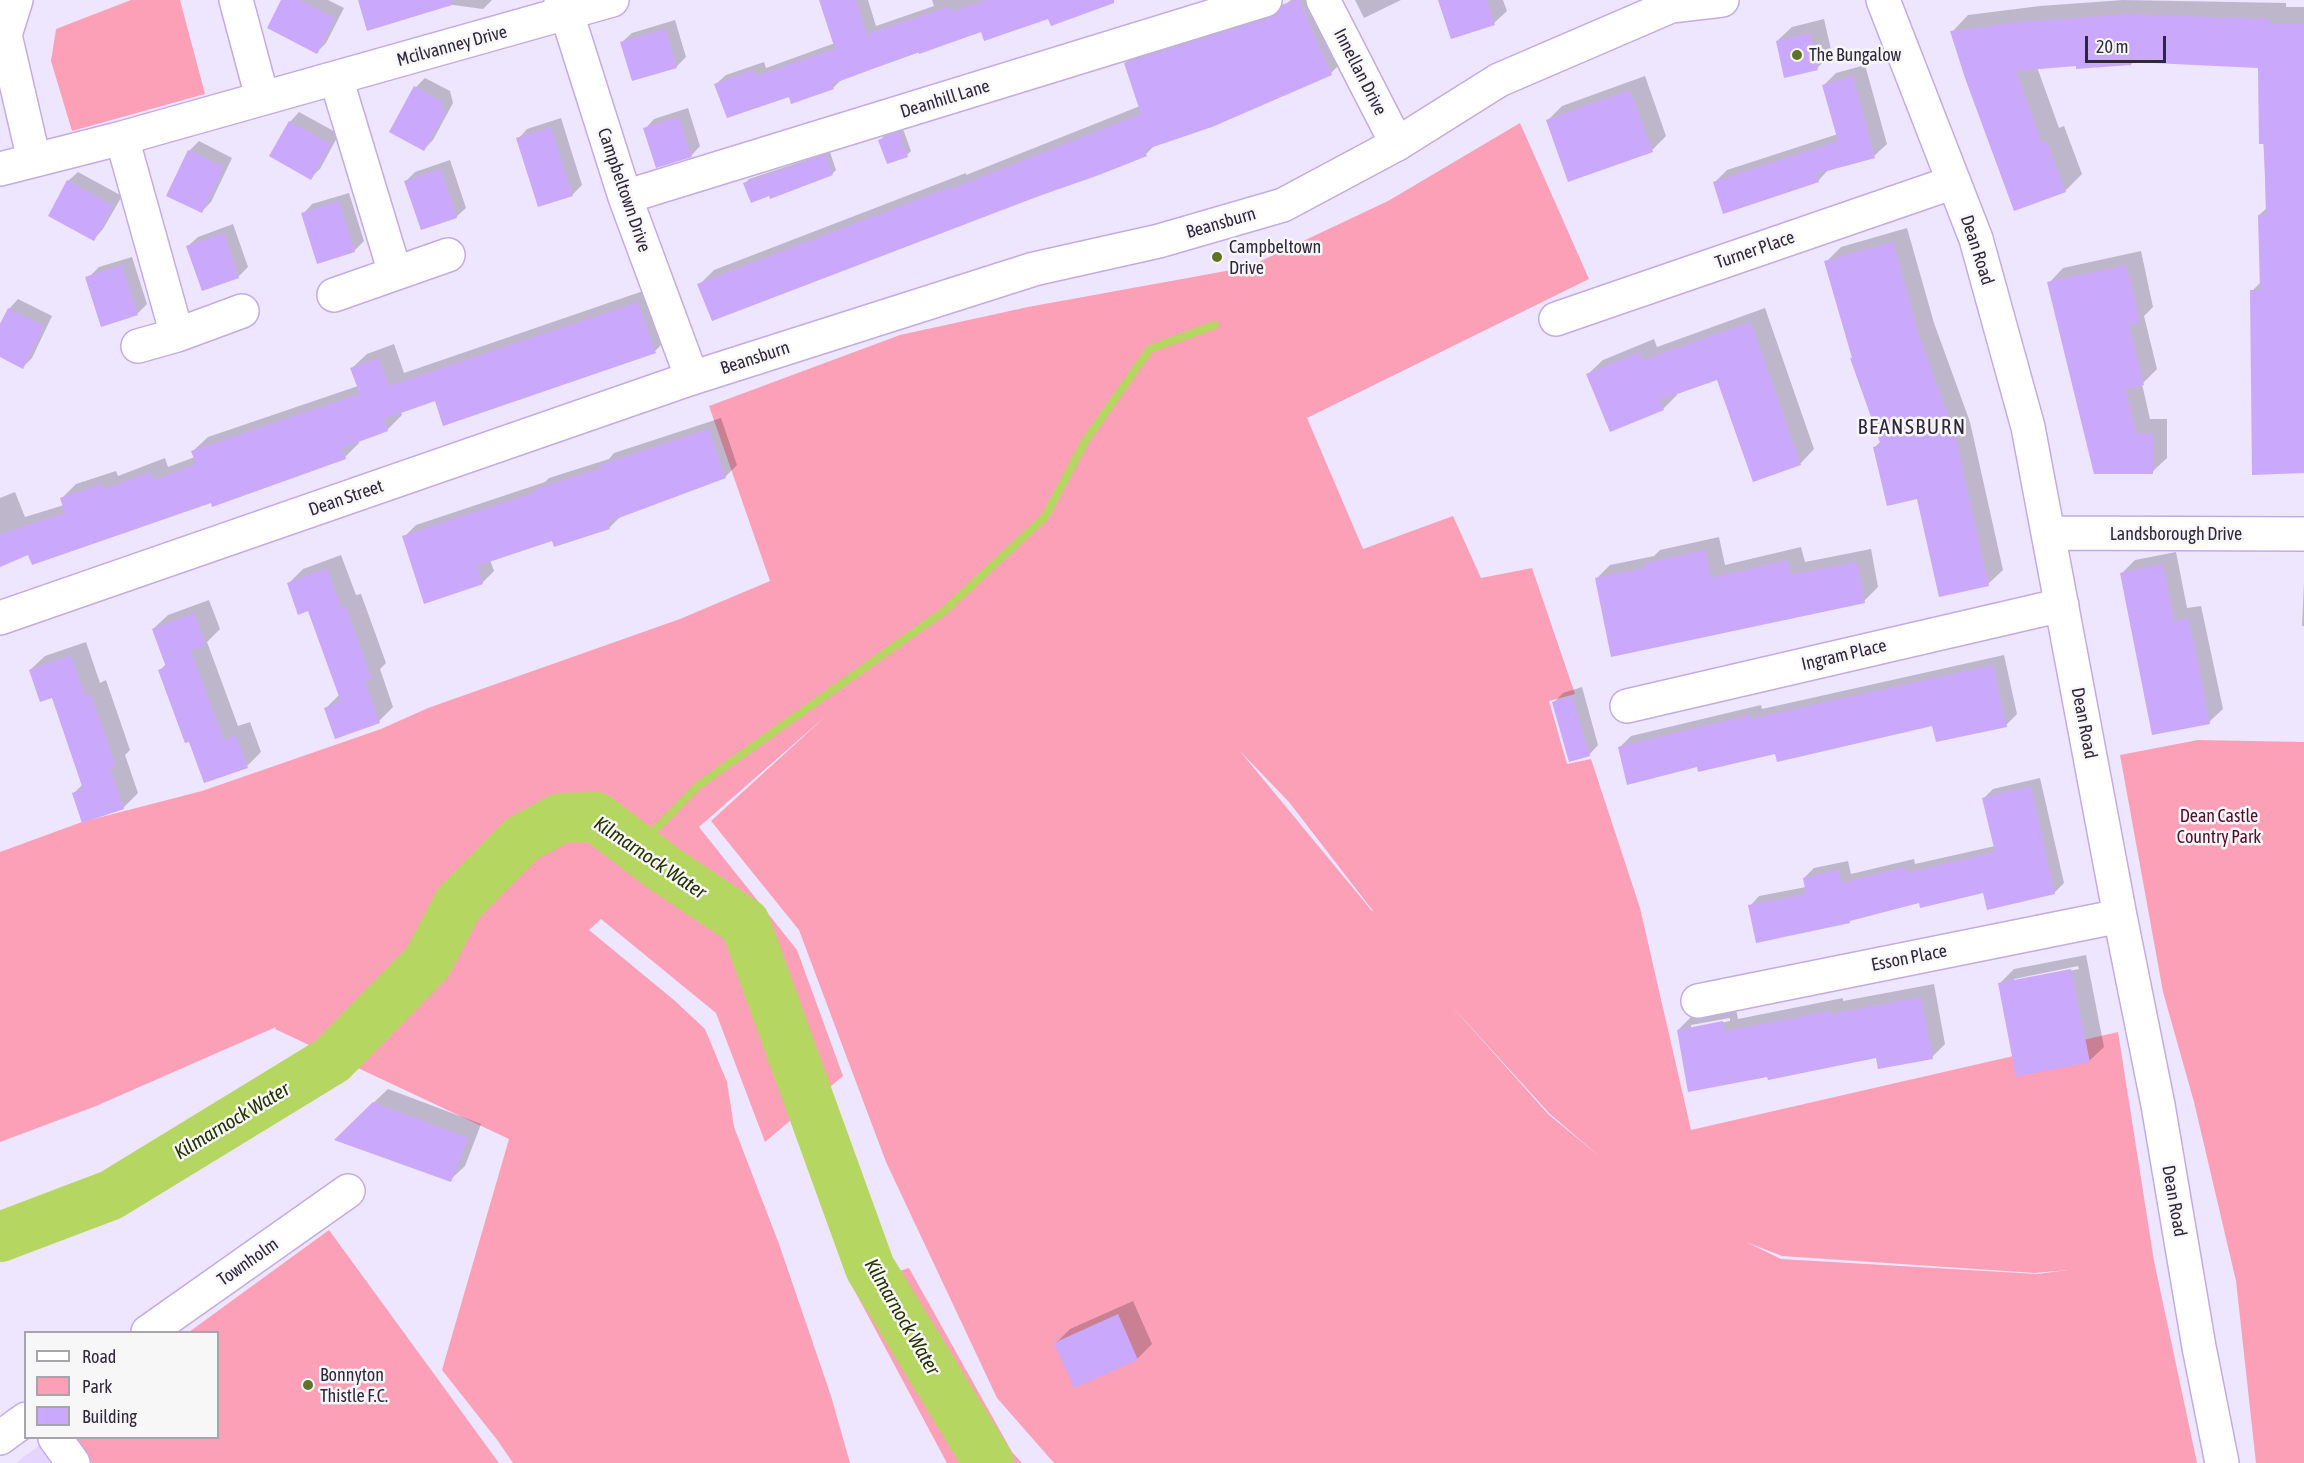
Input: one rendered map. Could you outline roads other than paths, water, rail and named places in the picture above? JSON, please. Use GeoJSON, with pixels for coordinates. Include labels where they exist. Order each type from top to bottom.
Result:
{"type":"FeatureCollection","features":[{"type":"Feature","properties":{"kind":"street"},"geometry":{"type":"LineString","coordinates":[[16,0],[5,35],[34,160]]}},
{"type":"Feature","properties":{"kind":"street"},"geometry":{"type":"LineString","coordinates":[[236,0],[262,97]]}},
{"type":"Feature","properties":{"kind":"street","name":"Mcilvanney Drive"},"geometry":{"type":"LineString","coordinates":[[0,169],[123,138],[336,78],[564,7],[612,0]]}},
{"type":"Feature","properties":{"kind":"street","name":"Deanhill Lane"},"geometry":{"type":"LineString","coordinates":[[625,197],[1265,0]]}},
{"type":"Feature","properties":{"kind":"street","name":"Innellan Drive"},"geometry":{"type":"LineString","coordinates":[[1323,0],[1397,144]]}},
{"type":"Feature","properties":{"kind":"street","name":"Beansburn"},"geometry":{"type":"LineString","coordinates":[[692,378],[1034,269],[1159,241],[1283,205],[1397,144],[1499,80],[1671,6],[1722,0]]}},
{"type":"Feature","properties":{"kind":"street","name":"Dean Road"},"geometry":{"type":"LineString","coordinates":[[1883,0],[1976,238],[2028,428],[2158,1105],[2199,1347],[2223,1463]]}},
{"type":"Feature","properties":{"kind":"street","name":"Campbeltown Drive"},"geometry":{"type":"LineString","coordinates":[[564,7],[625,197],[692,378]]}},
{"type":"Feature","properties":{"kind":"street"},"geometry":{"type":"LineString","coordinates":[[336,78],[396,273]]}},
{"type":"Feature","properties":{"kind":"street"},"geometry":{"type":"LineString","coordinates":[[123,138],[177,335]]}},
{"type":"Feature","properties":{"kind":"street","name":"Turner Place"},"geometry":{"type":"LineString","coordinates":[[1556,319],[1954,182]]}},
{"type":"Feature","properties":{"kind":"street"},"geometry":{"type":"LineString","coordinates":[[334,295],[448,255]]}},
{"type":"Feature","properties":{"kind":"street"},"geometry":{"type":"LineString","coordinates":[[138,346],[177,335],[242,311]]}},
{"type":"Feature","properties":{"kind":"street","name":"Dean Street"},"geometry":{"type":"LineString","coordinates":[[0,618],[692,378]]}},
{"type":"Feature","properties":{"kind":"street","name":"Landsborough Drive"},"geometry":{"type":"LineString","coordinates":[[2048,533],[2304,534]]}},
{"type":"Feature","properties":{"kind":"street","name":"Ingram Place"},"geometry":{"type":"LineString","coordinates":[[1627,706],[2062,605]]}},
{"type":"Feature","properties":{"kind":"street","name":"Esson Place"},"geometry":{"type":"LineString","coordinates":[[1698,1000],[2120,916]]}},
{"type":"Feature","properties":{"kind":"street","name":"Townholm"},"geometry":{"type":"LineString","coordinates":[[149,1331],[348,1191]]}},
{"type":"Feature","properties":{"kind":"street"},"geometry":{"type":"LineString","coordinates":[[0,1438],[24,1420]]}},
{"type":"Feature","properties":{"kind":"street"},"geometry":{"type":"LineString","coordinates":[[56,1439],[73,1463]]}},
{"type":"Feature","properties":{"kind":"waterway"},"geometry":{"type":"LineString","coordinates":[[637,848],[699,785],[943,612],[1045,517],[1086,440],[1150,349],[1215,325]]}},
{"type":"Feature","properties":{"kind":"waterway","name":"Kilmarnock Water"},"geometry":{"type":"LineString","coordinates":[[0,1237],[111,1195],[332,1060],[428,962],[458,904],[522,839],[561,818],[596,817],[663,868],[745,923],[870,1268],[989,1463]]}},
{"type":"Feature","properties":{"kind":"place","name":"The Bungalow"},"geometry":{"type":"Point","coordinates":[1797,55]}},
{"type":"Feature","properties":{"kind":"place","name":"Campbeltown Drive"},"geometry":{"type":"Point","coordinates":[1217,257]}},
{"type":"Feature","properties":{"kind":"place","name":"Bonnyton Thistle F.C."},"geometry":{"type":"Point","coordinates":[308,1385]}},
{"type":"Feature","properties":{"kind":"district","name":"BEANSBURN"},"geometry":{"type":"Point","coordinates":[1912,427]}},
{"type":"Feature","properties":{"kind":"park label","name":"Dean Castle Country Park"},"geometry":{"type":"Point","coordinates":[2219,826]}}]}
